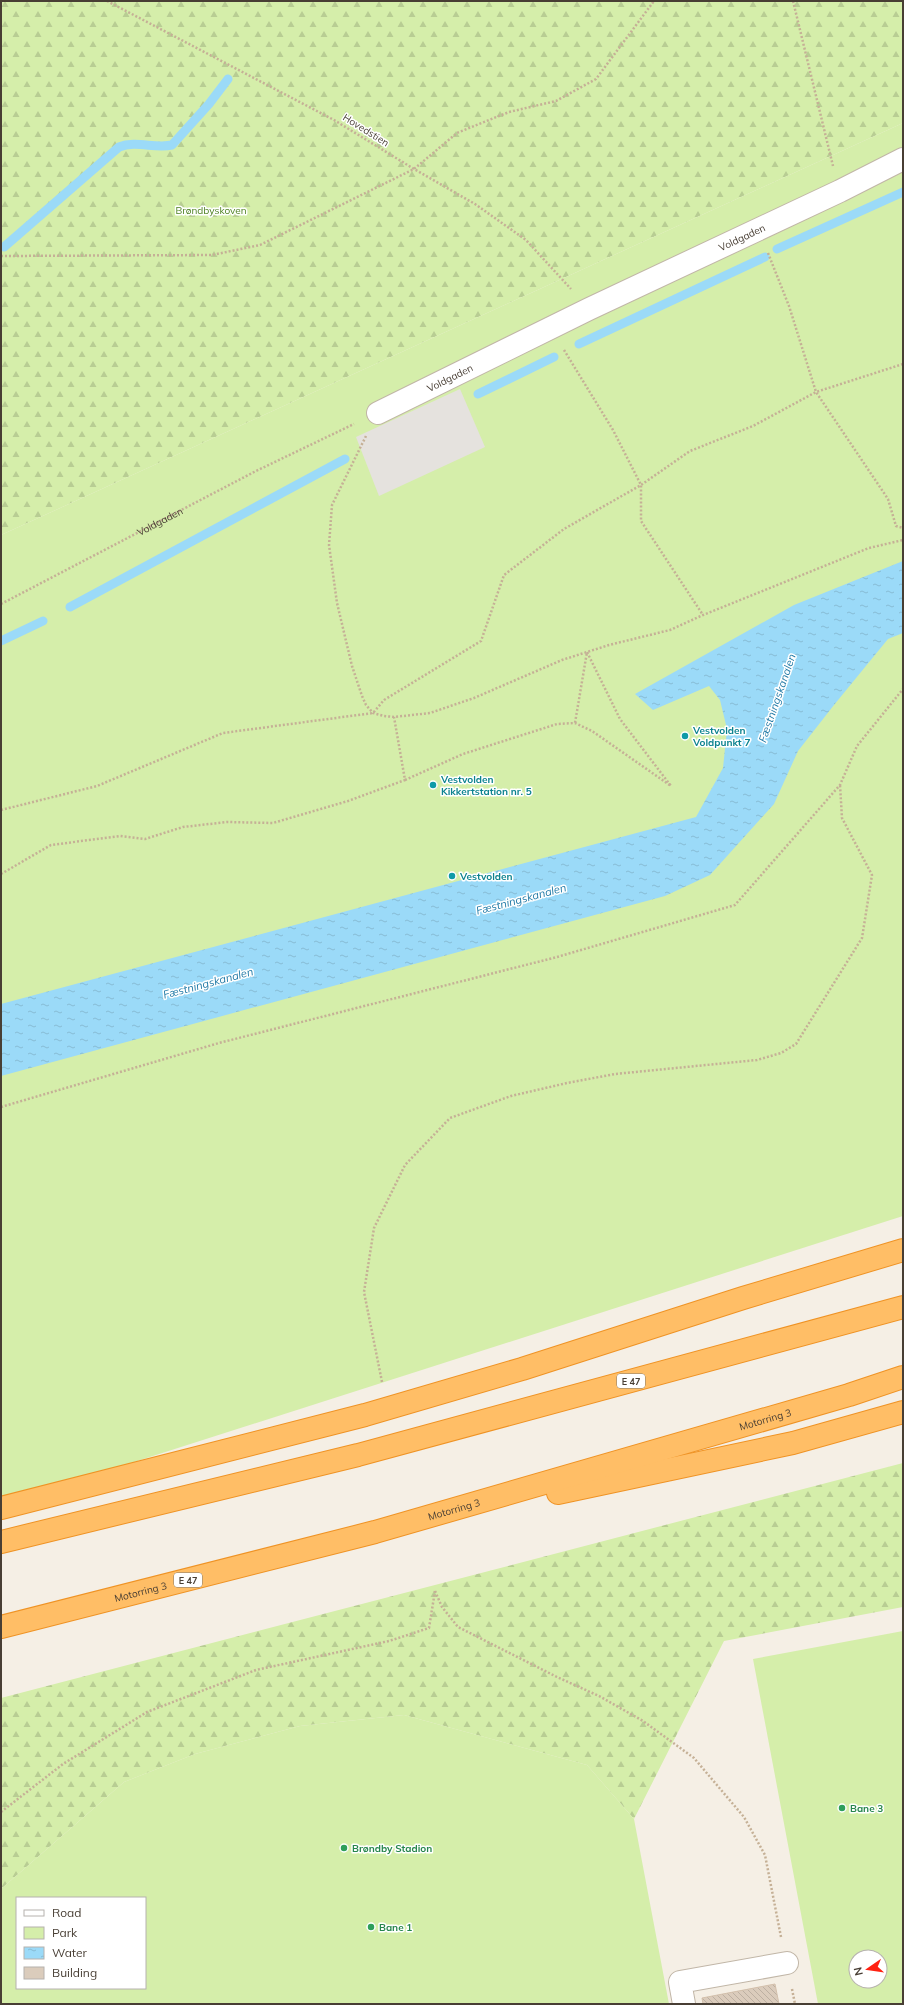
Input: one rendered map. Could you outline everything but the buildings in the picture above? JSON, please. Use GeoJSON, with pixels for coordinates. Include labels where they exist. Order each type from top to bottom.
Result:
{"type":"FeatureCollection","features":[{"type":"Feature","properties":{"kind":"highway"},"geometry":{"type":"LineString","coordinates":[[1,1508],[365,1415],[522,1369],[743,1298],[903,1250]]}},
{"type":"Feature","properties":{"kind":"highway"},"geometry":{"type":"LineString","coordinates":[[834,1326],[903,1297]]}},
{"type":"Feature","properties":{"kind":"highway","name":"E 47"},"geometry":{"type":"LineString","coordinates":[[1,1542],[358,1455],[903,1307]]}},
{"type":"Feature","properties":{"kind":"highway","name":"Motorring 3"},"geometry":{"type":"LineString","coordinates":[[1,1627],[375,1532],[903,1378]]}},
{"type":"Feature","properties":{"kind":"highway"},"geometry":{"type":"LineString","coordinates":[[375,1532],[793,1443],[903,1412]]}},
{"type":"Feature","properties":{"kind":"street","name":"Voldgaden"},"geometry":{"type":"LineString","coordinates":[[378,413],[589,309],[903,160]]}},
{"type":"Feature","properties":{"kind":"street"},"geometry":{"type":"LineString","coordinates":[[684,2004],[680,1982],[787,1964]]}},
{"type":"Feature","properties":{"kind":"path","name":"Hovedstien"},"geometry":{"type":"LineString","coordinates":[[107,1],[334,120],[475,204],[526,240],[589,309]]}},
{"type":"Feature","properties":{"kind":"path"},"geometry":{"type":"LineString","coordinates":[[1,256],[212,255],[260,245],[414,169],[457,133],[509,112],[556,101],[596,79],[654,1]]}},
{"type":"Feature","properties":{"kind":"path"},"geometry":{"type":"LineString","coordinates":[[793,1],[840,191]]}},
{"type":"Feature","properties":{"kind":"path"},"geometry":{"type":"LineString","coordinates":[[758,229],[789,306],[816,392],[888,499],[896,526],[903,528]]}},
{"type":"Feature","properties":{"kind":"path"},"geometry":{"type":"LineString","coordinates":[[551,328],[612,430],[642,485],[641,521],[703,615]]}},
{"type":"Feature","properties":{"kind":"path"},"geometry":{"type":"LineString","coordinates":[[373,713],[384,700],[481,641],[504,575],[564,529],[642,485],[690,451],[753,426],[816,392],[903,364]]}},
{"type":"Feature","properties":{"kind":"path"},"geometry":{"type":"LineString","coordinates":[[373,713],[366,705],[352,666],[337,603],[329,545],[332,505],[378,413]]}},
{"type":"Feature","properties":{"kind":"path","name":"Voldgaden"},"geometry":{"type":"LineString","coordinates":[[1,604],[256,471],[378,413]]}},
{"type":"Feature","properties":{"kind":"path"},"geometry":{"type":"LineString","coordinates":[[1,810],[97,786],[223,734],[373,713],[394,717],[430,713],[474,698],[562,660],[670,630],[703,615],[868,548],[903,540]]}},
{"type":"Feature","properties":{"kind":"path"},"geometry":{"type":"LineString","coordinates":[[1,874],[51,845],[120,836],[145,839],[183,828],[227,822],[274,823],[348,801],[406,780],[463,754],[557,724],[574,723],[592,731],[671,786],[620,719],[587,652]]}},
{"type":"Feature","properties":{"kind":"path"},"geometry":{"type":"LineString","coordinates":[[574,723],[587,652]]}},
{"type":"Feature","properties":{"kind":"path"},"geometry":{"type":"LineString","coordinates":[[1,1107],[219,1043],[557,957],[735,905],[840,785],[857,746],[903,688]]}},
{"type":"Feature","properties":{"kind":"path"},"geometry":{"type":"LineString","coordinates":[[394,717],[406,780]]}},
{"type":"Feature","properties":{"kind":"path"},"geometry":{"type":"LineString","coordinates":[[382,1383],[364,1292],[374,1228],[405,1165],[450,1118],[511,1096],[567,1083],[615,1074],[758,1060],[781,1053],[796,1044],[862,938],[872,876],[842,818],[840,785]]}},
{"type":"Feature","properties":{"kind":"path"},"geometry":{"type":"LineString","coordinates":[[1,1812],[63,1764],[147,1712],[256,1670],[389,1641],[428,1628],[435,1591],[442,1606],[458,1627],[611,1703],[643,1721],[694,1758],[744,1817],[764,1855],[787,1964]]}},
{"type":"Feature","properties":{"kind":"green space","name":"Brøndbyskoven"},"geometry":{"type":"Polygon","coordinates":[[[1,1],[903,1],[903,123],[1,535],[1,1]]]}},
{"type":"Feature","properties":{"kind":"green space","name":"Vestvolden"},"geometry":{"type":"Polygon","coordinates":[[[903,123],[903,1216],[81,1479],[1,1498],[1,535],[903,123]]]}},
{"type":"Feature","properties":{"kind":"green space"},"geometry":{"type":"Polygon","coordinates":[[[903,1463],[903,1607],[724,1641],[634,1819],[587,1765],[404,1715],[300,1726],[195,1754],[124,1782],[1,1889],[1,1698],[903,1463]]]}},
{"type":"Feature","properties":{"kind":"green space","name":"Bane 3"},"geometry":{"type":"Polygon","coordinates":[[[903,1631],[903,2004],[818,2004],[753,1659],[903,1631]]]}},
{"type":"Feature","properties":{"kind":"green space","name":"Brøndby Stadion"},"geometry":{"type":"Polygon","coordinates":[[[404,1715],[587,1765],[634,1819],[669,2004],[1,2004],[1,1889],[124,1782],[195,1754],[300,1726],[404,1715]]]}},
{"type":"Feature","properties":{"kind":"shaded area"},"geometry":{"type":"Polygon","coordinates":[[[460,389],[485,447],[379,496],[356,437],[460,389]]]}},
{"type":"Feature","properties":{"kind":"water","name":"Fæstningskanalen"},"geometry":{"type":"Polygon","coordinates":[[[903,561],[903,633],[888,639],[834,705],[798,751],[774,804],[710,875],[665,896],[1,1076],[1,1004],[696,817],[723,768],[727,729],[720,700],[709,686],[653,710],[635,694],[794,605],[903,561]]]}},
{"type":"Feature","properties":{"kind":"waterway"},"geometry":{"type":"LineString","coordinates":[[4,247],[119,147],[132,144],[159,146],[172,145],[209,104],[228,79]]}},
{"type":"Feature","properties":{"kind":"waterway"},"geometry":{"type":"LineString","coordinates":[[777,249],[903,192]]}},
{"type":"Feature","properties":{"kind":"waterway"},"geometry":{"type":"LineString","coordinates":[[579,344],[765,257]]}},
{"type":"Feature","properties":{"kind":"waterway"},"geometry":{"type":"LineString","coordinates":[[478,394],[554,357]]}},
{"type":"Feature","properties":{"kind":"waterway"},"geometry":{"type":"LineString","coordinates":[[70,607],[345,459]]}},
{"type":"Feature","properties":{"kind":"waterway"},"geometry":{"type":"LineString","coordinates":[[1,641],[43,621]]}},
{"type":"Feature","properties":{"kind":"place","name":"Vestvolden Voldpunkt 7"},"geometry":{"type":"Point","coordinates":[685,736]}},
{"type":"Feature","properties":{"kind":"place","name":"Vestvolden Kikkertstation nr. 5"},"geometry":{"type":"Point","coordinates":[433,785]}},
{"type":"Feature","properties":{"kind":"place","name":"Vestvolden"},"geometry":{"type":"Point","coordinates":[452,876]}},
{"type":"Feature","properties":{"kind":"place","name":"Bane 3"},"geometry":{"type":"Point","coordinates":[842,1808]}},
{"type":"Feature","properties":{"kind":"place","name":"Brøndby Stadion"},"geometry":{"type":"Point","coordinates":[344,1848]}},
{"type":"Feature","properties":{"kind":"place","name":"Bane 1"},"geometry":{"type":"Point","coordinates":[371,1927]}}]}
